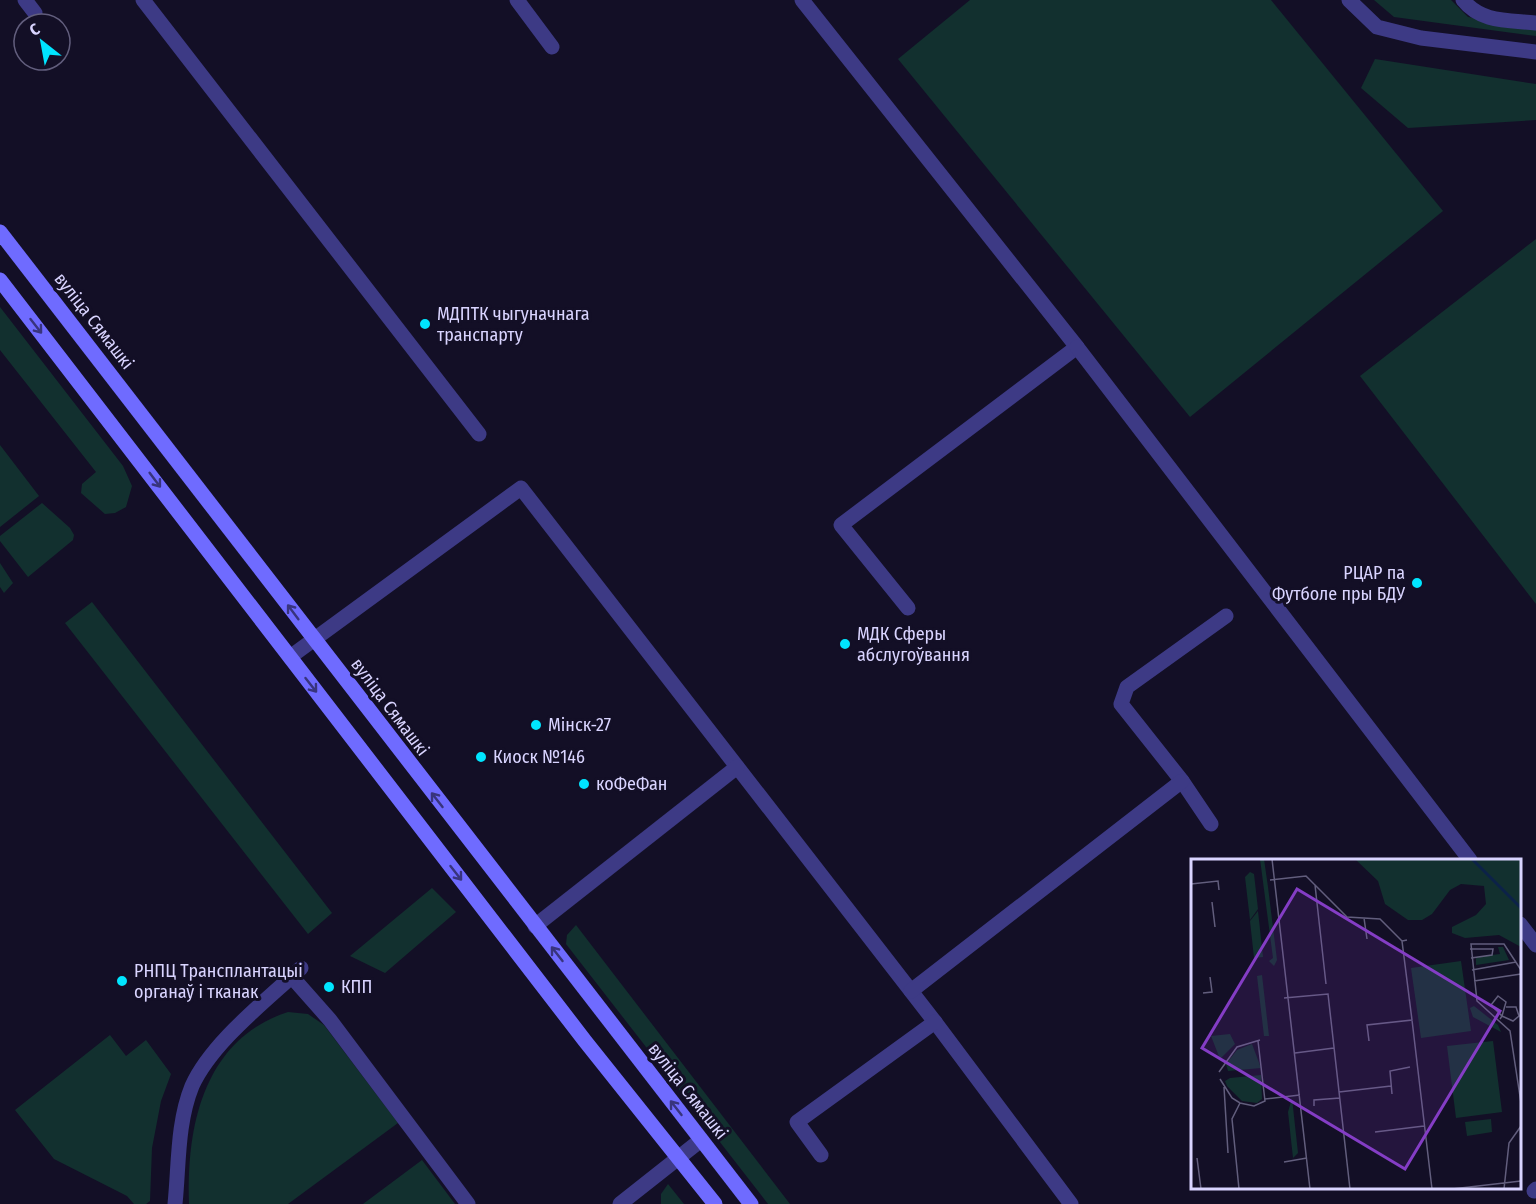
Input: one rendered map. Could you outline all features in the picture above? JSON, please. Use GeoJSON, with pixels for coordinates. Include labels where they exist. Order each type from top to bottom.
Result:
{"type":"FeatureCollection","features":[{"type":"Feature","properties":{"kind":"main road","name":"вуліца Сямашкі"},"geometry":{"type":"LineString","coordinates":[[0,232],[751,1204]]}},
{"type":"Feature","properties":{"kind":"main road"},"geometry":{"type":"LineString","coordinates":[[0,280],[585,1041],[715,1204]]}},
{"type":"Feature","properties":{"kind":"lane"},"geometry":{"type":"LineString","coordinates":[[25,0],[34,12]]}},
{"type":"Feature","properties":{"kind":"lane"},"geometry":{"type":"LineString","coordinates":[[143,0],[479,434]]}},
{"type":"Feature","properties":{"kind":"lane"},"geometry":{"type":"LineString","coordinates":[[517,0],[552,46]]}},
{"type":"Feature","properties":{"kind":"lane"},"geometry":{"type":"LineString","coordinates":[[802,0],[1077,347],[1468,859]]}},
{"type":"Feature","properties":{"kind":"lane"},"geometry":{"type":"LineString","coordinates":[[1349,0],[1377,27],[1421,38],[1536,52]]}},
{"type":"Feature","properties":{"kind":"lane"},"geometry":{"type":"LineString","coordinates":[[1463,0],[1477,13],[1492,20],[1536,23]]}},
{"type":"Feature","properties":{"kind":"lane"},"geometry":{"type":"LineString","coordinates":[[908,608],[842,525],[1077,347]]}},
{"type":"Feature","properties":{"kind":"lane"},"geometry":{"type":"LineString","coordinates":[[290,657],[521,488],[935,1022],[1071,1204]]}},
{"type":"Feature","properties":{"kind":"lane"},"geometry":{"type":"LineString","coordinates":[[1211,824],[1182,782],[1121,704],[1127,687],[1226,616]]}},
{"type":"Feature","properties":{"kind":"lane"},"geometry":{"type":"LineString","coordinates":[[535,926],[737,767]]}},
{"type":"Feature","properties":{"kind":"lane"},"geometry":{"type":"LineString","coordinates":[[911,991],[1182,782]]}},
{"type":"Feature","properties":{"kind":"lane"},"geometry":{"type":"LineString","coordinates":[[1521,925],[1536,945]]}},
{"type":"Feature","properties":{"kind":"lane"},"geometry":{"type":"LineString","coordinates":[[175,1204],[181,1128],[193,1085],[220,1045],[296,972],[468,1204]]}},
{"type":"Feature","properties":{"kind":"lane"},"geometry":{"type":"LineString","coordinates":[[821,1155],[797,1122],[935,1022]]}},
{"type":"Feature","properties":{"kind":"lane"},"geometry":{"type":"LineString","coordinates":[[620,1204],[701,1140]]}},
{"type":"Feature","properties":{"kind":"green space"},"geometry":{"type":"Polygon","coordinates":[[[970,0],[1271,0],[1443,211],[1190,417],[898,59],[970,0]]]}},
{"type":"Feature","properties":{"kind":"green space"},"geometry":{"type":"Polygon","coordinates":[[[1374,0],[1451,0],[1468,17],[1536,28],[1536,36],[1394,17],[1374,0]]]}},
{"type":"Feature","properties":{"kind":"green space"},"geometry":{"type":"Polygon","coordinates":[[[1375,59],[1536,84],[1536,120],[1408,128],[1361,88],[1375,59]]]}},
{"type":"Feature","properties":{"kind":"green space"},"geometry":{"type":"Polygon","coordinates":[[[1536,239],[1536,604],[1360,376],[1536,239]]]}},
{"type":"Feature","properties":{"kind":"green space"},"geometry":{"type":"Polygon","coordinates":[[[0,307],[123,466],[132,486],[126,507],[115,513],[105,514],[81,493],[82,484],[96,472],[0,350],[0,307]]]}},
{"type":"Feature","properties":{"kind":"green space"},"geometry":{"type":"Polygon","coordinates":[[[0,445],[39,496],[0,527],[0,445]]]}},
{"type":"Feature","properties":{"kind":"green space"},"geometry":{"type":"Polygon","coordinates":[[[42,503],[70,528],[74,535],[73,540],[28,577],[0,541],[0,536],[42,503]]]}},
{"type":"Feature","properties":{"kind":"green space"},"geometry":{"type":"Polygon","coordinates":[[[0,563],[13,583],[4,593],[0,587],[0,563]]]}},
{"type":"Feature","properties":{"kind":"green space"},"geometry":{"type":"Polygon","coordinates":[[[92,602],[332,913],[308,934],[65,623],[92,602]]]}},
{"type":"Feature","properties":{"kind":"green space"},"geometry":{"type":"Polygon","coordinates":[[[432,888],[456,912],[385,973],[350,956],[432,888]]]}},
{"type":"Feature","properties":{"kind":"green space"},"geometry":{"type":"Polygon","coordinates":[[[576,925],[790,1204],[768,1204],[566,944],[567,935],[576,925]]]}},
{"type":"Feature","properties":{"kind":"green space"},"geometry":{"type":"Polygon","coordinates":[[[288,1012],[308,1014],[324,1025],[398,1123],[288,1204],[189,1204],[191,1145],[206,1089],[219,1064],[237,1042],[260,1025],[288,1012]]]}},
{"type":"Feature","properties":{"kind":"green space"},"geometry":{"type":"Polygon","coordinates":[[[110,1035],[126,1056],[146,1040],[171,1074],[161,1101],[152,1148],[150,1201],[146,1204],[134,1204],[127,1196],[54,1159],[15,1110],[110,1035]]]}},
{"type":"Feature","properties":{"kind":"green space"},"geometry":{"type":"Polygon","coordinates":[[[422,1160],[455,1204],[363,1204],[422,1160]]]}},
{"type":"Feature","properties":{"kind":"green space"},"geometry":{"type":"Polygon","coordinates":[[[668,1184],[684,1204],[661,1204],[661,1194],[668,1184]]]}},
{"type":"Feature","properties":{"kind":"place","name":"МДПТК чыгуначнага транспарту"},"geometry":{"type":"Point","coordinates":[425,324]}},
{"type":"Feature","properties":{"kind":"place","name":"РЦАР па Футболе пры БДУ"},"geometry":{"type":"Point","coordinates":[1417,583]}},
{"type":"Feature","properties":{"kind":"place","name":"МДК Сферы абслугоўвання"},"geometry":{"type":"Point","coordinates":[845,644]}},
{"type":"Feature","properties":{"kind":"place","name":"Мінск-27"},"geometry":{"type":"Point","coordinates":[536,725]}},
{"type":"Feature","properties":{"kind":"place","name":"Киоск №146"},"geometry":{"type":"Point","coordinates":[481,757]}},
{"type":"Feature","properties":{"kind":"place","name":"коФеФан"},"geometry":{"type":"Point","coordinates":[584,784]}},
{"type":"Feature","properties":{"kind":"place","name":"РНПЦ Трансплантацыі органаў і тканак"},"geometry":{"type":"Point","coordinates":[122,981]}},
{"type":"Feature","properties":{"kind":"place","name":"КПП"},"geometry":{"type":"Point","coordinates":[329,987]}}]}
